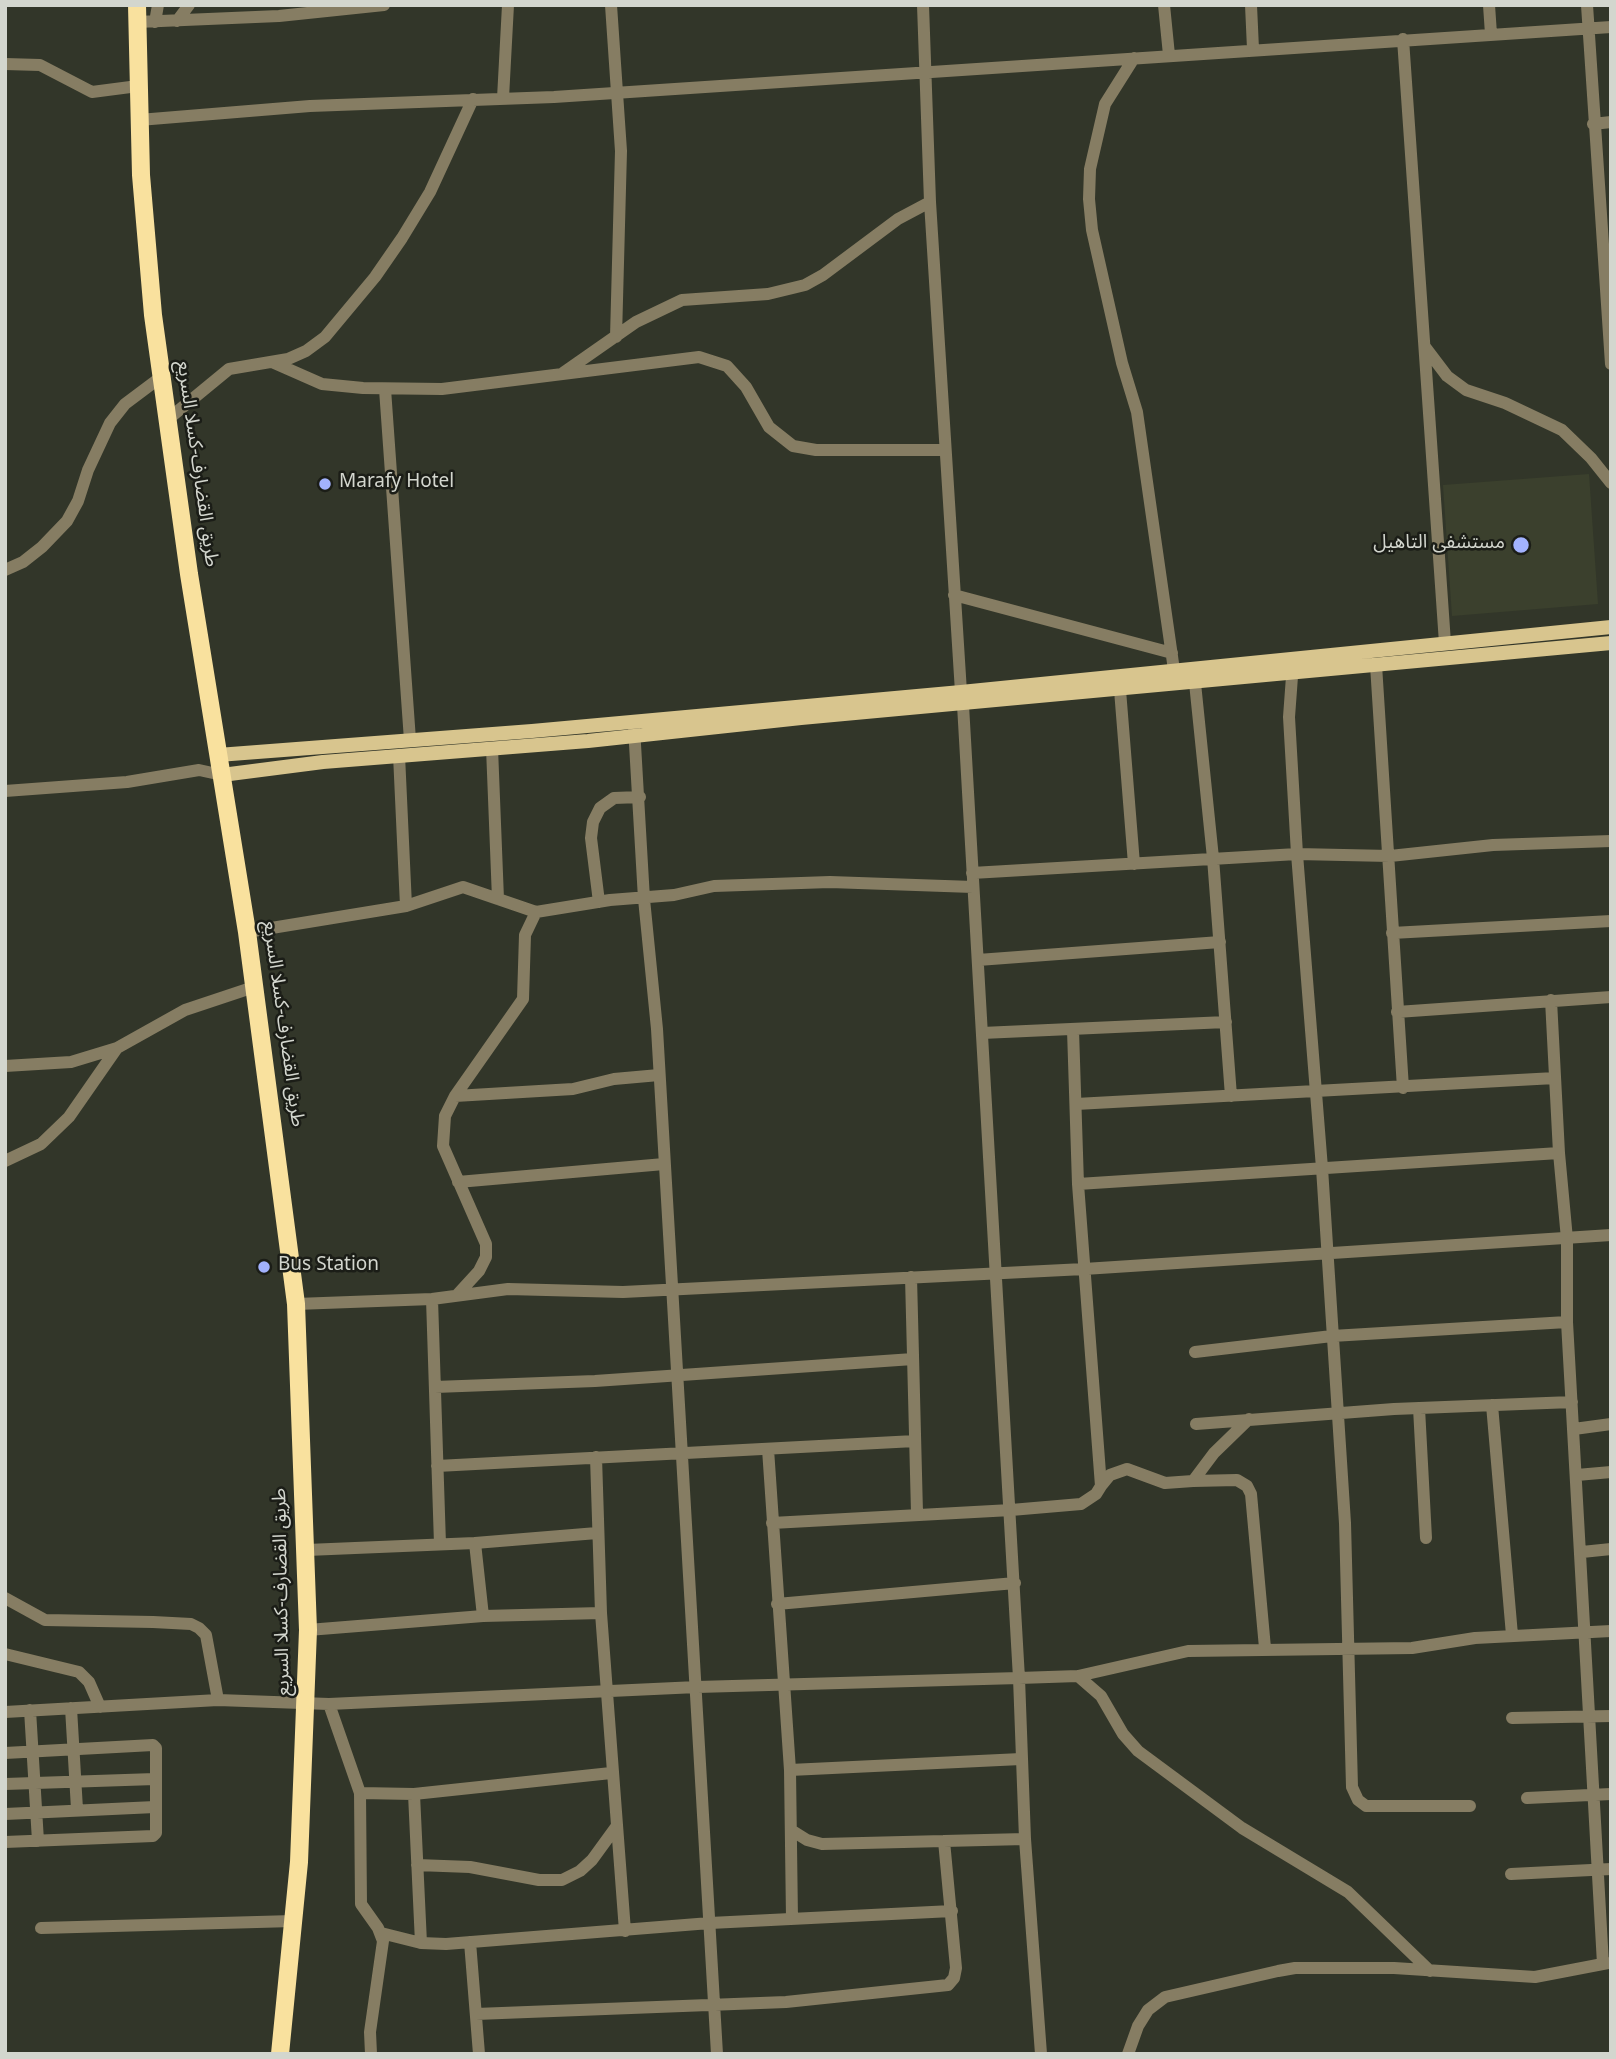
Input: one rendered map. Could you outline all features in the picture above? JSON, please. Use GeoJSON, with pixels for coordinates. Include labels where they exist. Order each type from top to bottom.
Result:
{"type":"FeatureCollection","features":[{"type":"Feature","properties":{"kind":"highway","name":"طريق القضارف-كسلا السريع"},"geometry":{"type":"LineString","coordinates":[[143,16],[138,86],[139,120],[146,232],[161,377],[247,932],[296,1304],[307,1550],[307,1704],[301,1834],[280,2054]]}},
{"type":"Feature","properties":{"kind":"main road"},"geometry":{"type":"LineString","coordinates":[[222,775],[399,755],[492,748],[634,729],[1175,677],[1293,659],[1611,628]]}},
{"type":"Feature","properties":{"kind":"main road"},"geometry":{"type":"LineString","coordinates":[[962,698],[1120,690],[1175,677],[1195,683],[1611,643]]}},
{"type":"Feature","properties":{"kind":"main road"},"geometry":{"type":"LineString","coordinates":[[218,755],[410,740],[634,729]]}},
{"type":"Feature","properties":{"kind":"street"},"geometry":{"type":"LineString","coordinates":[[143,16],[158,5]]}},
{"type":"Feature","properties":{"kind":"street"},"geometry":{"type":"LineString","coordinates":[[177,21],[189,5]]}},
{"type":"Feature","properties":{"kind":"street"},"geometry":{"type":"LineString","coordinates":[[143,16],[177,21],[279,16],[384,5]]}},
{"type":"Feature","properties":{"kind":"street"},"geometry":{"type":"LineString","coordinates":[[503,98],[508,5]]}},
{"type":"Feature","properties":{"kind":"street"},"geometry":{"type":"LineString","coordinates":[[611,5],[621,175],[616,337]]}},
{"type":"Feature","properties":{"kind":"street"},"geometry":{"type":"LineString","coordinates":[[923,5],[930,202],[944,450],[978,960],[1015,1583],[1025,1839],[1042,2035],[1041,2054]]}},
{"type":"Feature","properties":{"kind":"street"},"geometry":{"type":"LineString","coordinates":[[1164,5],[1169,55]]}},
{"type":"Feature","properties":{"kind":"street"},"geometry":{"type":"LineString","coordinates":[[1251,5],[1254,49]]}},
{"type":"Feature","properties":{"kind":"street"},"geometry":{"type":"LineString","coordinates":[[1489,5],[1491,34]]}},
{"type":"Feature","properties":{"kind":"street"},"geometry":{"type":"LineString","coordinates":[[1587,5],[1611,361]]}},
{"type":"Feature","properties":{"kind":"street"},"geometry":{"type":"LineString","coordinates":[[139,120],[310,106],[616,92],[1611,27]]}},
{"type":"Feature","properties":{"kind":"street"},"geometry":{"type":"LineString","coordinates":[[1403,39],[1445,643]]}},
{"type":"Feature","properties":{"kind":"street"},"geometry":{"type":"LineString","coordinates":[[1134,58],[1105,104],[1090,169],[1089,199],[1092,230],[1122,363],[1137,412],[1175,677]]}},
{"type":"Feature","properties":{"kind":"street"},"geometry":{"type":"LineString","coordinates":[[5,64],[40,65],[92,92],[138,86]]}},
{"type":"Feature","properties":{"kind":"street"},"geometry":{"type":"LineString","coordinates":[[167,420],[229,369],[272,362],[306,351],[325,338],[375,277],[430,192],[473,99]]}},
{"type":"Feature","properties":{"kind":"street"},"geometry":{"type":"LineString","coordinates":[[1593,124],[1611,122]]}},
{"type":"Feature","properties":{"kind":"street"},"geometry":{"type":"LineString","coordinates":[[560,376],[636,321],[682,300],[768,294],[805,285],[823,275],[898,219],[930,202]]}},
{"type":"Feature","properties":{"kind":"street"},"geometry":{"type":"LineString","coordinates":[[1425,347],[1447,376],[1466,390],[1505,403],[1562,430],[1591,458],[1611,483]]}},
{"type":"Feature","properties":{"kind":"street"},"geometry":{"type":"LineString","coordinates":[[272,362],[322,384],[385,389],[442,389],[699,357],[727,366],[746,387],[769,427],[793,446],[816,450],[944,450]]}},
{"type":"Feature","properties":{"kind":"street"},"geometry":{"type":"LineString","coordinates":[[5,569],[23,562],[67,521],[110,423],[125,404],[161,377]]}},
{"type":"Feature","properties":{"kind":"street"},"geometry":{"type":"LineString","coordinates":[[385,389],[410,740]]}},
{"type":"Feature","properties":{"kind":"street"},"geometry":{"type":"LineString","coordinates":[[954,595],[1172,653]]}},
{"type":"Feature","properties":{"kind":"street"},"geometry":{"type":"LineString","coordinates":[[1293,659],[1289,717],[1345,1524],[1352,1787],[1358,1800],[1372,1807],[1470,1806]]}},
{"type":"Feature","properties":{"kind":"street"},"geometry":{"type":"LineString","coordinates":[[1376,665],[1403,1088]]}},
{"type":"Feature","properties":{"kind":"street"},"geometry":{"type":"LineString","coordinates":[[1195,683],[1213,858],[1231,1096]]}},
{"type":"Feature","properties":{"kind":"street"},"geometry":{"type":"LineString","coordinates":[[1120,690],[1134,864]]}},
{"type":"Feature","properties":{"kind":"street"},"geometry":{"type":"LineString","coordinates":[[634,729],[673,1290],[717,2054]]}},
{"type":"Feature","properties":{"kind":"street"},"geometry":{"type":"LineString","coordinates":[[492,748],[498,899]]}},
{"type":"Feature","properties":{"kind":"street"},"geometry":{"type":"LineString","coordinates":[[199,770],[218,755]]}},
{"type":"Feature","properties":{"kind":"street"},"geometry":{"type":"LineString","coordinates":[[399,755],[406,906]]}},
{"type":"Feature","properties":{"kind":"street"},"geometry":{"type":"LineString","coordinates":[[5,791],[127,782],[199,770],[222,775]]}},
{"type":"Feature","properties":{"kind":"street"},"geometry":{"type":"LineString","coordinates":[[599,902],[591,838],[593,822],[600,808],[614,798],[640,797]]}},
{"type":"Feature","properties":{"kind":"street"},"geometry":{"type":"LineString","coordinates":[[972,873],[1297,854],[1390,856],[1493,845],[1611,841]]}},
{"type":"Feature","properties":{"kind":"street"},"geometry":{"type":"LineString","coordinates":[[247,932],[406,906],[463,887],[536,912],[599,902],[644,899],[714,886],[830,882],[973,887]]}},
{"type":"Feature","properties":{"kind":"street"},"geometry":{"type":"LineString","coordinates":[[457,1296],[479,1271],[486,1257],[486,1244],[443,1146],[441,1133],[445,1116],[455,1096],[523,999],[524,935],[536,912]]}},
{"type":"Feature","properties":{"kind":"street"},"geometry":{"type":"LineString","coordinates":[[1392,933],[1611,921]]}},
{"type":"Feature","properties":{"kind":"street"},"geometry":{"type":"LineString","coordinates":[[978,960],[1220,942]]}},
{"type":"Feature","properties":{"kind":"street"},"geometry":{"type":"LineString","coordinates":[[5,1066],[71,1062],[117,1048],[185,1010],[254,987]]}},
{"type":"Feature","properties":{"kind":"street"},"geometry":{"type":"LineString","coordinates":[[1397,1012],[1611,998]]}},
{"type":"Feature","properties":{"kind":"street"},"geometry":{"type":"LineString","coordinates":[[1128,2054],[1138,2026],[1148,2010],[1166,1997],[1295,1968],[1394,1968],[1535,1977],[1607,1963],[1604,1870],[1595,1795],[1567,1322],[1567,1239],[1559,1153],[1551,1000]]}},
{"type":"Feature","properties":{"kind":"street"},"geometry":{"type":"LineString","coordinates":[[982,1033],[1227,1022]]}},
{"type":"Feature","properties":{"kind":"street"},"geometry":{"type":"LineString","coordinates":[[1073,1030],[1078,1184],[1101,1486]]}},
{"type":"Feature","properties":{"kind":"street"},"geometry":{"type":"LineString","coordinates":[[5,1161],[41,1144],[69,1117],[117,1048]]}},
{"type":"Feature","properties":{"kind":"street"},"geometry":{"type":"LineString","coordinates":[[455,1096],[572,1089],[614,1079],[659,1075]]}},
{"type":"Feature","properties":{"kind":"street"},"geometry":{"type":"LineString","coordinates":[[1076,1104],[1317,1093],[1555,1077]]}},
{"type":"Feature","properties":{"kind":"street"},"geometry":{"type":"LineString","coordinates":[[1078,1184],[1559,1153]]}},
{"type":"Feature","properties":{"kind":"street"},"geometry":{"type":"LineString","coordinates":[[458,1182],[664,1164]]}},
{"type":"Feature","properties":{"kind":"street"},"geometry":{"type":"LineString","coordinates":[[296,1304],[432,1299],[538,1288],[673,1290],[1084,1269],[1327,1251],[1611,1235]]}},
{"type":"Feature","properties":{"kind":"street"},"geometry":{"type":"LineString","coordinates":[[911,1277],[917,1513]]}},
{"type":"Feature","properties":{"kind":"street"},"geometry":{"type":"LineString","coordinates":[[432,1299],[440,1544]]}},
{"type":"Feature","properties":{"kind":"street"},"geometry":{"type":"LineString","coordinates":[[1195,1352],[1332,1336],[1567,1322]]}},
{"type":"Feature","properties":{"kind":"street"},"geometry":{"type":"LineString","coordinates":[[435,1387],[516,1385],[913,1359]]}},
{"type":"Feature","properties":{"kind":"street"},"geometry":{"type":"LineString","coordinates":[[1196,1424],[1419,1408],[1572,1402]]}},
{"type":"Feature","properties":{"kind":"street"},"geometry":{"type":"LineString","coordinates":[[1492,1405],[1512,1635]]}},
{"type":"Feature","properties":{"kind":"street"},"geometry":{"type":"LineString","coordinates":[[1419,1408],[1426,1538]]}},
{"type":"Feature","properties":{"kind":"street"},"geometry":{"type":"LineString","coordinates":[[1193,1480],[1214,1453],[1249,1419]]}},
{"type":"Feature","properties":{"kind":"street"},"geometry":{"type":"LineString","coordinates":[[1574,1429],[1611,1424]]}},
{"type":"Feature","properties":{"kind":"street"},"geometry":{"type":"LineString","coordinates":[[437,1466],[915,1441]]}},
{"type":"Feature","properties":{"kind":"street"},"geometry":{"type":"LineString","coordinates":[[768,1450],[790,1770],[792,1919]]}},
{"type":"Feature","properties":{"kind":"street"},"geometry":{"type":"LineString","coordinates":[[596,1457],[601,1613],[625,1931]]}},
{"type":"Feature","properties":{"kind":"street"},"geometry":{"type":"LineString","coordinates":[[772,1523],[1081,1504],[1096,1494],[1110,1475],[1127,1469],[1165,1483],[1237,1480],[1247,1486],[1251,1494],[1265,1648]]}},
{"type":"Feature","properties":{"kind":"street"},"geometry":{"type":"LineString","coordinates":[[1577,1475],[1611,1472]]}},
{"type":"Feature","properties":{"kind":"street"},"geometry":{"type":"LineString","coordinates":[[307,1550],[475,1543],[597,1533]]}},
{"type":"Feature","properties":{"kind":"street"},"geometry":{"type":"LineString","coordinates":[[475,1543],[484,1616]]}},
{"type":"Feature","properties":{"kind":"street"},"geometry":{"type":"LineString","coordinates":[[1582,1552],[1611,1549]]}},
{"type":"Feature","properties":{"kind":"street"},"geometry":{"type":"LineString","coordinates":[[777,1604],[1015,1583]]}},
{"type":"Feature","properties":{"kind":"street"},"geometry":{"type":"LineString","coordinates":[[5,1598],[45,1620],[178,1623],[200,1628],[206,1635],[218,1700]]}},
{"type":"Feature","properties":{"kind":"street"},"geometry":{"type":"LineString","coordinates":[[308,1630],[484,1616],[601,1613]]}},
{"type":"Feature","properties":{"kind":"street"},"geometry":{"type":"LineString","coordinates":[[5,1712],[218,1700],[329,1704],[696,1687],[1078,1676],[1169,1654],[1265,1648],[1412,1648],[1512,1635],[1611,1631]]}},
{"type":"Feature","properties":{"kind":"street"},"geometry":{"type":"LineString","coordinates":[[5,1654],[79,1672],[89,1682],[100,1707]]}},
{"type":"Feature","properties":{"kind":"street"},"geometry":{"type":"LineString","coordinates":[[1078,1676],[1101,1696],[1123,1734],[1138,1751],[1242,1828],[1354,1897],[1430,1971]]}},
{"type":"Feature","properties":{"kind":"street"},"geometry":{"type":"LineString","coordinates":[[329,1704],[360,1793],[360,1904],[381,1933],[383,1956],[370,2032],[370,2054]]}},
{"type":"Feature","properties":{"kind":"street"},"geometry":{"type":"LineString","coordinates":[[71,1708],[77,1810]]}},
{"type":"Feature","properties":{"kind":"street"},"geometry":{"type":"LineString","coordinates":[[30,1710],[38,1841]]}},
{"type":"Feature","properties":{"kind":"street"},"geometry":{"type":"LineString","coordinates":[[1512,1718],[1611,1716]]}},
{"type":"Feature","properties":{"kind":"street"},"geometry":{"type":"LineString","coordinates":[[5,1753],[153,1745],[156,1748],[156,1833],[149,1838],[5,1842]]}},
{"type":"Feature","properties":{"kind":"street"},"geometry":{"type":"LineString","coordinates":[[790,1770],[1021,1759]]}},
{"type":"Feature","properties":{"kind":"street"},"geometry":{"type":"LineString","coordinates":[[360,1793],[414,1794],[611,1773]]}},
{"type":"Feature","properties":{"kind":"street"},"geometry":{"type":"LineString","coordinates":[[5,1784],[155,1779]]}},
{"type":"Feature","properties":{"kind":"street"},"geometry":{"type":"LineString","coordinates":[[414,1794],[421,1943]]}},
{"type":"Feature","properties":{"kind":"street"},"geometry":{"type":"LineString","coordinates":[[1527,1798],[1611,1794]]}},
{"type":"Feature","properties":{"kind":"street"},"geometry":{"type":"LineString","coordinates":[[5,1814],[155,1807]]}},
{"type":"Feature","properties":{"kind":"street"},"geometry":{"type":"LineString","coordinates":[[417,1865],[470,1867],[539,1880],[562,1880],[580,1871],[592,1860],[616,1827]]}},
{"type":"Feature","properties":{"kind":"street"},"geometry":{"type":"LineString","coordinates":[[791,1830],[807,1840],[822,1844],[1025,1839]]}},
{"type":"Feature","properties":{"kind":"street"},"geometry":{"type":"LineString","coordinates":[[476,2014],[786,2002],[948,1985],[954,1978],[956,1968],[944,1841]]}},
{"type":"Feature","properties":{"kind":"street"},"geometry":{"type":"LineString","coordinates":[[1511,1874],[1604,1870]]}},
{"type":"Feature","properties":{"kind":"street"},"geometry":{"type":"LineString","coordinates":[[381,1933],[421,1943],[470,1942],[710,1923],[952,1911]]}},
{"type":"Feature","properties":{"kind":"street"},"geometry":{"type":"LineString","coordinates":[[41,1928],[293,1921]]}},
{"type":"Feature","properties":{"kind":"street"},"geometry":{"type":"LineString","coordinates":[[470,1942],[479,2054]]}},
{"type":"Feature","properties":{"kind":"shaded area","name":"مستشفى التاهيل"},"geometry":{"type":"Polygon","coordinates":[[[1589,474],[1598,604],[1452,616],[1443,485],[1589,474]]]}},
{"type":"Feature","properties":{"kind":"place","name":"Marafy Hotel"},"geometry":{"type":"Point","coordinates":[325,484]}},
{"type":"Feature","properties":{"kind":"place","name":"مستشفى التاهيل"},"geometry":{"type":"Point","coordinates":[1521,545]}},
{"type":"Feature","properties":{"kind":"place","name":"Bus Station"},"geometry":{"type":"Point","coordinates":[264,1267]}}]}
